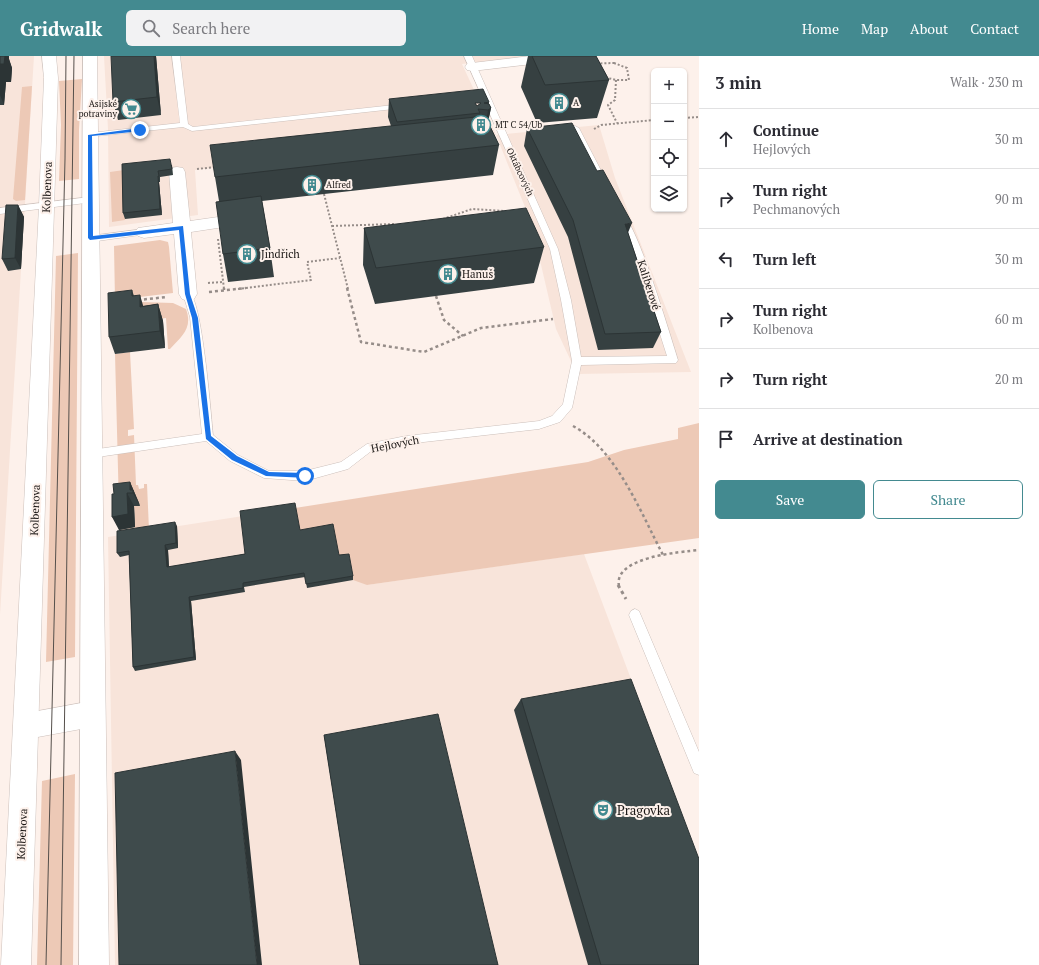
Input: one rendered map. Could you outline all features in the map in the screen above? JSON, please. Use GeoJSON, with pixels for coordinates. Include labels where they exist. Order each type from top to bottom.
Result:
{"type":"FeatureCollection","features":[{"type":"Feature","properties":{"kind":"main road","name":"Kolbenova"},"geometry":{"type":"LineString","coordinates":[[16,965],[27,726],[47,206],[51,78],[49,56]]}},
{"type":"Feature","properties":{"kind":"main road"},"geometry":{"type":"LineString","coordinates":[[90,56],[94,965]]}},
{"type":"Feature","properties":{"kind":"main road","name":"Oktábcových"},"geometry":{"type":"LineString","coordinates":[[470,61],[550,58],[553,56]]}},
{"type":"Feature","properties":{"kind":"main road"},"geometry":{"type":"LineString","coordinates":[[177,172],[188,294]]}},
{"type":"Feature","properties":{"kind":"main road"},"geometry":{"type":"LineString","coordinates":[[144,232],[181,228],[218,229]]}},
{"type":"Feature","properties":{"kind":"main road"},"geometry":{"type":"LineString","coordinates":[[27,726],[92,714]]}},
{"type":"Feature","properties":{"kind":"lane"},"geometry":{"type":"LineString","coordinates":[[176,56],[184,125]]}},
{"type":"Feature","properties":{"kind":"lane","name":"Oktábcových"},"geometry":{"type":"LineString","coordinates":[[470,61],[481,97],[554,249],[578,361]]}},
{"type":"Feature","properties":{"kind":"lane"},"geometry":{"type":"LineString","coordinates":[[90,135],[184,125],[192,129],[414,105]]}},
{"type":"Feature","properties":{"kind":"lane"},"geometry":{"type":"LineString","coordinates":[[575,128],[607,189]]}},
{"type":"Feature","properties":{"kind":"lane"},"geometry":{"type":"LineString","coordinates":[[0,211],[90,200]]}},
{"type":"Feature","properties":{"kind":"lane","name":"Kaliberové"},"geometry":{"type":"LineString","coordinates":[[578,361],[673,360],[635,243],[618,209]]}},
{"type":"Feature","properties":{"kind":"lane"},"geometry":{"type":"LineString","coordinates":[[90,238],[144,232]]}},
{"type":"Feature","properties":{"kind":"lane"},"geometry":{"type":"LineString","coordinates":[[91,454],[208,437],[195,318],[188,294]]}},
{"type":"Feature","properties":{"kind":"lane"},"geometry":{"type":"LineString","coordinates":[[556,419],[568,404],[578,361]]}},
{"type":"Feature","properties":{"kind":"lane","name":"Hejlových"},"geometry":{"type":"LineString","coordinates":[[208,437],[234,458],[268,475],[305,476],[344,466],[367,448],[406,440],[539,425],[556,419]]}},
{"type":"Feature","properties":{"kind":"lane"},"geometry":{"type":"LineString","coordinates":[[635,615],[699,768]]}},
{"type":"Feature","properties":{"kind":"path"},"geometry":{"type":"LineString","coordinates":[[614,63],[626,68],[630,80],[616,80],[593,75],[571,69],[581,64],[614,63]]}},
{"type":"Feature","properties":{"kind":"path"},"geometry":{"type":"LineString","coordinates":[[616,80],[615,100],[608,105],[617,123]]}},
{"type":"Feature","properties":{"kind":"path"},"geometry":{"type":"LineString","coordinates":[[687,118],[699,117]]}},
{"type":"Feature","properties":{"kind":"path"},"geometry":{"type":"LineString","coordinates":[[575,128],[588,132],[601,125],[651,120]]}},
{"type":"Feature","properties":{"kind":"path"},"geometry":{"type":"LineString","coordinates":[[177,172],[223,167]]}},
{"type":"Feature","properties":{"kind":"path"},"geometry":{"type":"LineString","coordinates":[[324,194],[361,342],[424,352],[481,328],[569,317]]}},
{"type":"Feature","properties":{"kind":"path"},"geometry":{"type":"LineString","coordinates":[[442,219],[470,210],[538,214]]}},
{"type":"Feature","properties":{"kind":"path"},"geometry":{"type":"LineString","coordinates":[[470,210],[473,216]]}},
{"type":"Feature","properties":{"kind":"path"},"geometry":{"type":"LineString","coordinates":[[332,226],[402,224]]}},
{"type":"Feature","properties":{"kind":"path"},"geometry":{"type":"LineString","coordinates":[[218,229],[224,290]]}},
{"type":"Feature","properties":{"kind":"path"},"geometry":{"type":"LineString","coordinates":[[137,300],[311,280],[307,262],[340,258]]}},
{"type":"Feature","properties":{"kind":"path"},"geometry":{"type":"LineString","coordinates":[[436,296],[444,320],[463,336]]}},
{"type":"Feature","properties":{"kind":"path"},"geometry":{"type":"LineString","coordinates":[[556,419],[586,433],[616,466],[663,555]]}},
{"type":"Feature","properties":{"kind":"path"},"geometry":{"type":"LineString","coordinates":[[635,615],[618,584],[621,571],[632,563],[663,555],[699,550]]}},
{"type":"Feature","properties":{"kind":"shaded area"},"geometry":{"type":"Polygon","coordinates":[[[0,56],[34,56],[0,615],[0,56]]]}},
{"type":"Feature","properties":{"kind":"shaded area"},"geometry":{"type":"Polygon","coordinates":[[[104,56],[527,56],[462,64],[475,92],[482,102],[496,135],[195,170],[198,215],[109,227],[108,129],[104,56]]]}},
{"type":"Feature","properties":{"kind":"shaded area"},"geometry":{"type":"Polygon","coordinates":[[[82,79],[79,130],[79,179],[59,181],[61,125],[59,81],[82,79]]]}},
{"type":"Feature","properties":{"kind":"shaded area"},"geometry":{"type":"Polygon","coordinates":[[[32,86],[25,200],[16,201],[13,199],[22,87],[32,86]]]}},
{"type":"Feature","properties":{"kind":"shaded area"},"geometry":{"type":"Polygon","coordinates":[[[599,125],[615,178],[691,372],[577,374],[556,329],[531,222],[496,135],[599,125]]]}},
{"type":"Feature","properties":{"kind":"shaded area"},"geometry":{"type":"Polygon","coordinates":[[[124,170],[125,220],[112,222],[110,172],[124,170]]]}},
{"type":"Feature","properties":{"kind":"shaded area"},"geometry":{"type":"Polygon","coordinates":[[[160,240],[168,242],[173,293],[115,300],[114,246],[160,240]]]}},
{"type":"Feature","properties":{"kind":"shaded area"},"geometry":{"type":"Polygon","coordinates":[[[78,253],[75,657],[46,662],[56,256],[78,253]]]}},
{"type":"Feature","properties":{"kind":"shaded area"},"geometry":{"type":"Polygon","coordinates":[[[141,302],[173,303],[186,309],[188,316],[187,327],[182,336],[170,349],[168,349],[166,318],[145,321],[141,302]]]}},
{"type":"Feature","properties":{"kind":"shaded area"},"geometry":{"type":"Polygon","coordinates":[[[130,352],[134,429],[128,430],[128,436],[134,435],[136,485],[138,485],[139,489],[144,488],[144,484],[147,484],[149,530],[120,535],[119,530],[135,527],[134,506],[140,506],[139,503],[119,508],[115,354],[130,352]]]}},
{"type":"Feature","properties":{"kind":"shaded area"},"geometry":{"type":"Polygon","coordinates":[[[699,423],[699,538],[367,585],[353,580],[349,558],[339,560],[300,534],[295,508],[588,462],[624,450],[678,439],[678,428],[699,423]]]}},
{"type":"Feature","properties":{"kind":"shaded area"},"geometry":{"type":"Polygon","coordinates":[[[295,508],[367,585],[584,554],[699,860],[699,965],[115,965],[108,537],[295,508]]]}},
{"type":"Feature","properties":{"kind":"shaded area"},"geometry":{"type":"Polygon","coordinates":[[[75,774],[73,965],[37,965],[42,781],[75,774]]]}},
{"type":"Feature","properties":{"kind":"building"},"geometry":{"type":"Polygon","coordinates":[[[0,56],[5,56],[4,64],[0,64],[0,56]]]}},
{"type":"Feature","properties":{"kind":"building"},"geometry":{"type":"Polygon","coordinates":[[[111,56],[154,56],[157,97],[113,102],[111,56]]]}},
{"type":"Feature","properties":{"kind":"building"},"geometry":{"type":"Polygon","coordinates":[[[532,56],[596,56],[609,80],[545,85],[532,56]]]}},
{"type":"Feature","properties":{"kind":"building"},"geometry":{"type":"Polygon","coordinates":[[[483,89],[489,102],[484,103],[489,104],[491,108],[488,110],[478,109],[480,113],[397,122],[389,99],[483,89]]]}},
{"type":"Feature","properties":{"kind":"building"},"geometry":{"type":"Polygon","coordinates":[[[485,116],[499,145],[215,177],[210,145],[485,116]]]}},
{"type":"Feature","properties":{"kind":"building"},"geometry":{"type":"Polygon","coordinates":[[[572,123],[597,171],[603,170],[632,223],[625,224],[661,332],[605,334],[573,220],[527,128],[572,123]]]}},
{"type":"Feature","properties":{"kind":"building"},"geometry":{"type":"Polygon","coordinates":[[[170,159],[172,169],[158,171],[160,209],[123,213],[122,164],[170,159]]]}},
{"type":"Feature","properties":{"kind":"building"},"geometry":{"type":"Polygon","coordinates":[[[261,196],[270,248],[223,254],[216,202],[261,196]]]}},
{"type":"Feature","properties":{"kind":"building"},"geometry":{"type":"Polygon","coordinates":[[[6,205],[18,205],[15,258],[2,259],[6,205]]]}},
{"type":"Feature","properties":{"kind":"building"},"geometry":{"type":"Polygon","coordinates":[[[526,208],[544,247],[376,268],[364,228],[526,208]]]}},
{"type":"Feature","properties":{"kind":"building"},"geometry":{"type":"Polygon","coordinates":[[[132,290],[132,296],[140,295],[140,307],[158,304],[160,331],[109,337],[108,293],[132,290]]]}},
{"type":"Feature","properties":{"kind":"building"},"geometry":{"type":"Polygon","coordinates":[[[130,482],[130,490],[133,490],[133,493],[127,493],[128,514],[112,517],[112,494],[114,494],[113,484],[130,482]]]}},
{"type":"Feature","properties":{"kind":"building"},"geometry":{"type":"Polygon","coordinates":[[[295,503],[300,530],[333,524],[339,555],[349,554],[353,576],[306,584],[304,573],[243,583],[243,588],[189,597],[194,657],[133,667],[129,551],[117,553],[117,531],[175,522],[176,543],[165,545],[167,567],[245,554],[240,511],[295,503]]]}},
{"type":"Feature","properties":{"kind":"building","name":"Pragovka"},"geometry":{"type":"Polygon","coordinates":[[[631,679],[699,859],[699,965],[601,965],[521,699],[631,679]]]}},
{"type":"Feature","properties":{"kind":"building"},"geometry":{"type":"Polygon","coordinates":[[[438,714],[498,965],[360,965],[324,735],[438,714]]]}},
{"type":"Feature","properties":{"kind":"building"},"geometry":{"type":"Polygon","coordinates":[[[235,751],[257,965],[119,965],[115,773],[235,751]]]}},
{"type":"Feature","properties":{"kind":"tram line"},"geometry":{"type":"LineString","coordinates":[[46,965],[65,159],[66,56]]}},
{"type":"Feature","properties":{"kind":"tram line"},"geometry":{"type":"LineString","coordinates":[[61,965],[74,56]]}},
{"type":"Feature","properties":{"kind":"place","name":"A"},"geometry":{"type":"Point","coordinates":[559,103]}},
{"type":"Feature","properties":{"kind":"place","name":"Asijské potraviny"},"geometry":{"type":"Point","coordinates":[131,109]}},
{"type":"Feature","properties":{"kind":"place","name":"MT C 54/Ub"},"geometry":{"type":"Point","coordinates":[481,125]}},
{"type":"Feature","properties":{"kind":"place","name":"Alfred"},"geometry":{"type":"Point","coordinates":[312,185]}},
{"type":"Feature","properties":{"kind":"place","name":"Jindřich"},"geometry":{"type":"Point","coordinates":[247,254]}},
{"type":"Feature","properties":{"kind":"place","name":"Hanuš"},"geometry":{"type":"Point","coordinates":[448,274]}},
{"type":"Feature","properties":{"kind":"place","name":"Pragovka"},"geometry":{"type":"Point","coordinates":[603,810]}},
{"type":"Feature","properties":{"kind":"route"},"geometry":{"type":"LineString","coordinates":[[140,130],[90,135],[90,238],[181,228],[188,294],[195,318],[208,437],[234,458],[268,475],[305,476]]}}]}
